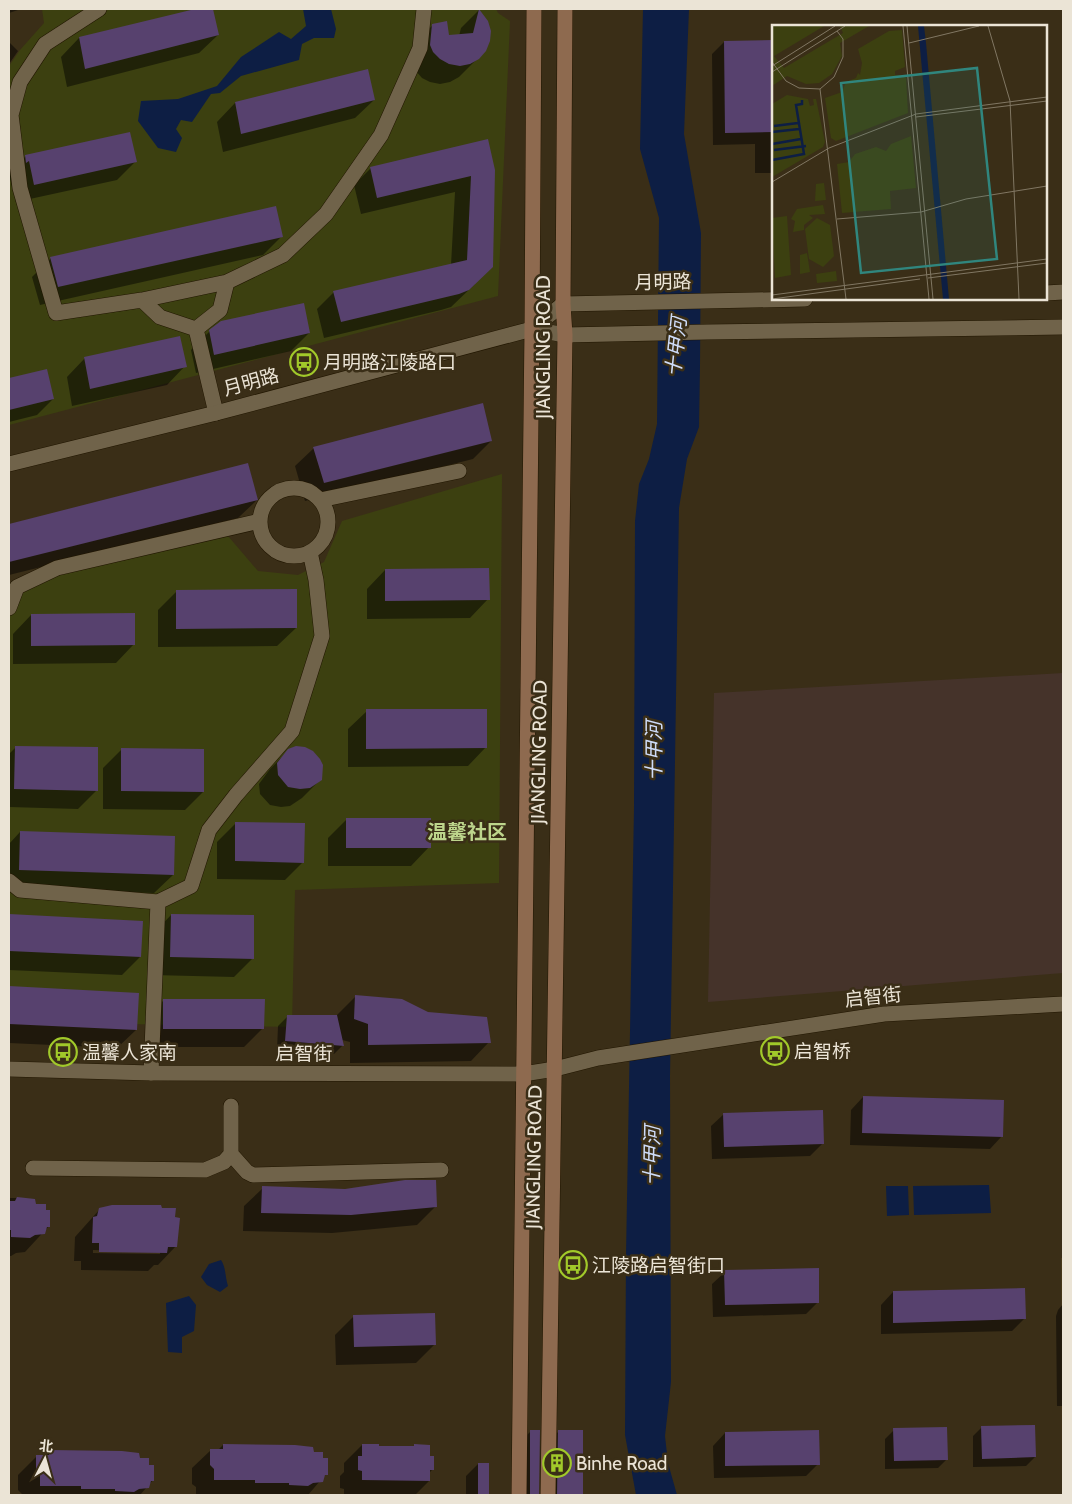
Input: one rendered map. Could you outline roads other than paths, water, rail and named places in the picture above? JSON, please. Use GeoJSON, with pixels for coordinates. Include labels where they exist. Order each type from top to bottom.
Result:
{"type":"FeatureCollection","features":[{"type":"Feature","properties":{"kind":"main road","name":"JIANGLING ROAD"},"geometry":{"type":"LineString","coordinates":[[518,1495],[534,9]]}},
{"type":"Feature","properties":{"kind":"main road","name":"JIANGLING ROAD"},"geometry":{"type":"LineString","coordinates":[[548,1495],[565,335],[563,304],[565,9]]}},
{"type":"Feature","properties":{"kind":"street"},"geometry":{"type":"LineString","coordinates":[[99,9],[45,44],[20,82],[11,115],[20,188],[56,313],[142,300],[227,282],[284,254],[326,214],[381,135],[420,48],[424,9]]}},
{"type":"Feature","properties":{"kind":"street"},"geometry":{"type":"LineString","coordinates":[[196,329],[220,310],[227,282]]}},
{"type":"Feature","properties":{"kind":"street"},"geometry":{"type":"LineString","coordinates":[[1047,292],[1063,292]]}},
{"type":"Feature","properties":{"kind":"street"},"geometry":{"type":"LineString","coordinates":[[142,300],[160,317],[196,329]]}},
{"type":"Feature","properties":{"kind":"street","name":"月明路"},"geometry":{"type":"LineString","coordinates":[[9,464],[532,329],[563,304],[772,300]]}},
{"type":"Feature","properties":{"kind":"street","name":"月明路"},"geometry":{"type":"LineString","coordinates":[[532,329],[565,335],[1063,327]]}},
{"type":"Feature","properties":{"kind":"street"},"geometry":{"type":"LineString","coordinates":[[196,329],[216,412]]}},
{"type":"Feature","properties":{"kind":"street"},"geometry":{"type":"LineString","coordinates":[[320,500],[459,471]]}},
{"type":"Feature","properties":{"kind":"street"},"geometry":{"type":"LineString","coordinates":[[288,489],[300,489],[311,493],[320,500],[326,514],[327,528],[324,538],[318,546],[300,556],[290,556],[271,548],[261,531],[260,521],[262,509],[268,500],[277,492],[288,489]]}},
{"type":"Feature","properties":{"kind":"street"},"geometry":{"type":"LineString","coordinates":[[9,608],[17,587],[56,568],[260,521]]}},
{"type":"Feature","properties":{"kind":"street"},"geometry":{"type":"LineString","coordinates":[[9,881],[20,890],[158,902],[190,886],[209,830],[236,795],[292,731],[322,636],[316,580],[310,552]]}},
{"type":"Feature","properties":{"kind":"street"},"geometry":{"type":"LineString","coordinates":[[151,1073],[158,902]]}},
{"type":"Feature","properties":{"kind":"street","name":"启智街"},"geometry":{"type":"LineString","coordinates":[[9,1069],[151,1073],[523,1074],[555,1069],[598,1058],[884,1014],[1063,1004]]}},
{"type":"Feature","properties":{"kind":"street"},"geometry":{"type":"LineString","coordinates":[[33,1168],[206,1170],[224,1162],[231,1154],[231,1106]]}},
{"type":"Feature","properties":{"kind":"street"},"geometry":{"type":"LineString","coordinates":[[231,1154],[247,1172],[253,1175],[441,1170]]}},
{"type":"Feature","properties":{"kind":"water"},"geometry":{"type":"Polygon","coordinates":[[[303,9],[331,9],[336,29],[334,38],[314,38],[302,44],[299,60],[241,76],[220,93],[211,94],[192,122],[181,120],[176,129],[182,138],[176,152],[158,148],[138,121],[141,101],[178,99],[217,86],[241,57],[279,32],[291,39],[306,26],[303,9]]]}},
{"type":"Feature","properties":{"kind":"water","name":"十甲河"},"geometry":{"type":"Polygon","coordinates":[[[643,9],[689,9],[684,134],[701,233],[699,427],[687,459],[679,508],[670,1076],[671,1382],[665,1436],[668,1463],[677,1495],[636,1495],[625,1435],[626,1255],[634,808],[635,521],[639,484],[649,459],[657,424],[659,218],[640,149],[643,9]]]}},
{"type":"Feature","properties":{"kind":"water"},"geometry":{"type":"Polygon","coordinates":[[[989,1185],[991,1213],[914,1215],[913,1186],[989,1185]]]}},
{"type":"Feature","properties":{"kind":"water"},"geometry":{"type":"Polygon","coordinates":[[[886,1186],[908,1186],[909,1215],[887,1216],[886,1186]]]}},
{"type":"Feature","properties":{"kind":"water"},"geometry":{"type":"Polygon","coordinates":[[[221,1260],[228,1286],[220,1292],[207,1285],[201,1277],[209,1264],[221,1260]]]}},
{"type":"Feature","properties":{"kind":"water"},"geometry":{"type":"Polygon","coordinates":[[[189,1296],[196,1305],[194,1331],[182,1337],[182,1353],[168,1352],[166,1303],[189,1296]]]}},
{"type":"Feature","properties":{"kind":"place","name":"月明路江陵路口"},"geometry":{"type":"Point","coordinates":[304,362]}},
{"type":"Feature","properties":{"kind":"place","name":"启智桥"},"geometry":{"type":"Point","coordinates":[775,1051]}},
{"type":"Feature","properties":{"kind":"place","name":"温馨人家南"},"geometry":{"type":"Point","coordinates":[63,1052]}},
{"type":"Feature","properties":{"kind":"place","name":"江陵路启智街口"},"geometry":{"type":"Point","coordinates":[573,1265]}},
{"type":"Feature","properties":{"kind":"place","name":"Binhe Road"},"geometry":{"type":"Point","coordinates":[557,1463]}},
{"type":"Feature","properties":{"kind":"district","name":"温馨社区"},"geometry":{"type":"Point","coordinates":[467,832]}}]}
